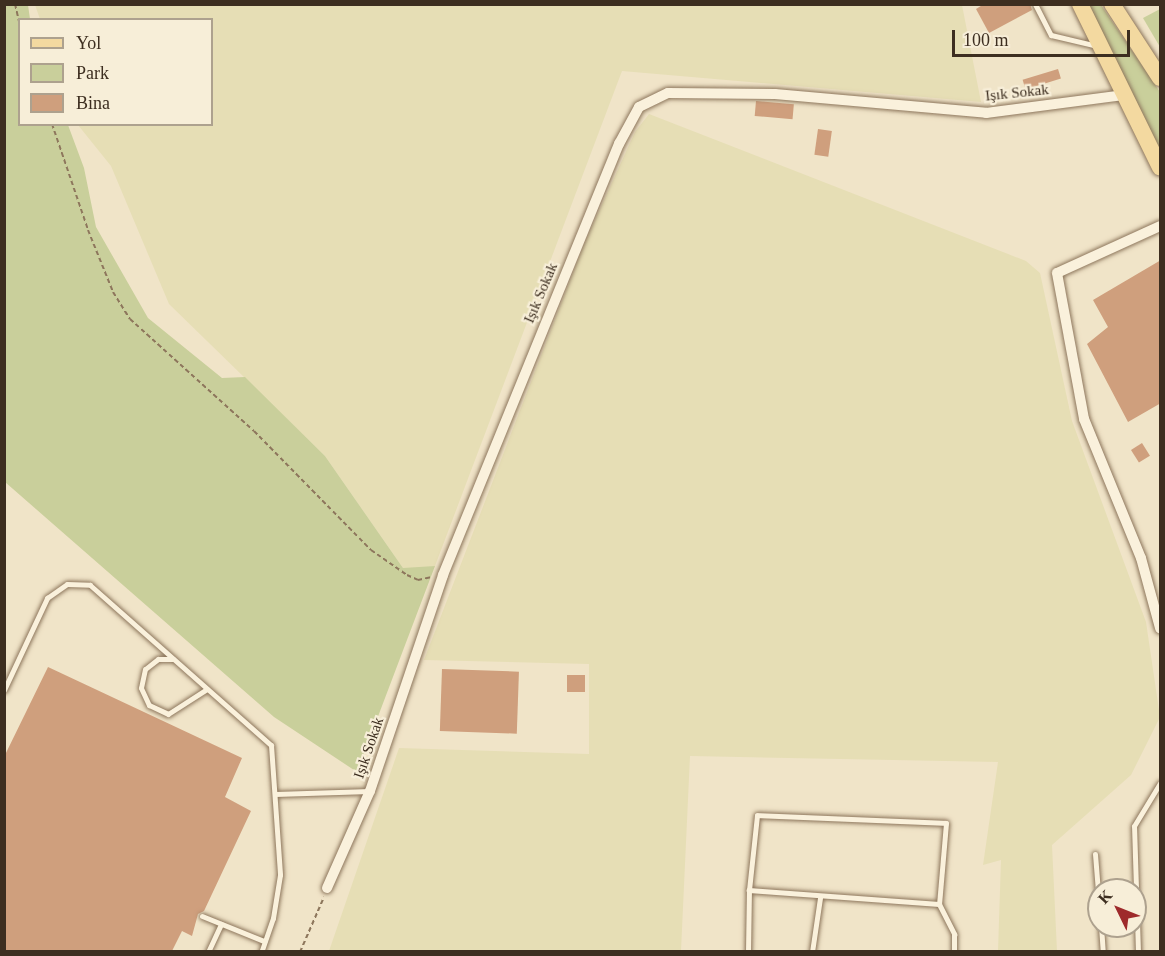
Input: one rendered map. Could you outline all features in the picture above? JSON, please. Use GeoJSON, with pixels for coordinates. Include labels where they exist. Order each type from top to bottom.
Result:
{"type":"FeatureCollection","features":[{"type":"Feature","properties":{"kind":"main road"},"geometry":{"type":"LineString","coordinates":[[1080,4],[1161,167]]}},
{"type":"Feature","properties":{"kind":"main road"},"geometry":{"type":"LineString","coordinates":[[1112,4],[1161,78]]}},
{"type":"Feature","properties":{"kind":"street","name":"Işık Sokak"},"geometry":{"type":"LineString","coordinates":[[327,888],[370,791],[443,575],[619,144],[639,107],[655,96],[775,94],[986,113],[1125,95]]}},
{"type":"Feature","properties":{"kind":"street"},"geometry":{"type":"LineString","coordinates":[[1161,225],[1057,273],[1084,419],[1141,558],[1161,628]]}},
{"type":"Feature","properties":{"kind":"lane"},"geometry":{"type":"LineString","coordinates":[[1035,4],[1051,35],[1102,47]]}},
{"type":"Feature","properties":{"kind":"lane"},"geometry":{"type":"LineString","coordinates":[[4,690],[47,598],[67,584],[90,585],[271,745],[280,875],[261,951]]}},
{"type":"Feature","properties":{"kind":"lane"},"geometry":{"type":"LineString","coordinates":[[173,659],[158,659],[145,669],[141,688],[149,705],[168,714],[207,689]]}},
{"type":"Feature","properties":{"kind":"lane"},"geometry":{"type":"LineString","coordinates":[[1138,951],[1134,826],[1161,783]]}},
{"type":"Feature","properties":{"kind":"lane"},"geometry":{"type":"LineString","coordinates":[[275,794],[370,791]]}},
{"type":"Feature","properties":{"kind":"lane"},"geometry":{"type":"LineString","coordinates":[[748,951],[749,890],[757,815],[946,823],[939,904],[954,934],[954,951]]}},
{"type":"Feature","properties":{"kind":"lane"},"geometry":{"type":"LineString","coordinates":[[1095,854],[1097,878]]}},
{"type":"Feature","properties":{"kind":"lane"},"geometry":{"type":"LineString","coordinates":[[749,890],[820,898],[939,904]]}},
{"type":"Feature","properties":{"kind":"lane"},"geometry":{"type":"LineString","coordinates":[[812,951],[820,898]]}},
{"type":"Feature","properties":{"kind":"lane"},"geometry":{"type":"LineString","coordinates":[[202,916],[264,941]]}},
{"type":"Feature","properties":{"kind":"lane"},"geometry":{"type":"LineString","coordinates":[[208,951],[221,924]]}},
{"type":"Feature","properties":{"kind":"path"},"geometry":{"type":"LineString","coordinates":[[53,126],[113,292],[130,319],[254,431],[371,550],[418,580],[443,575]]}},
{"type":"Feature","properties":{"kind":"path"},"geometry":{"type":"LineString","coordinates":[[300,951],[327,888]]}},
{"type":"Feature","properties":{"kind":"shaded area"},"geometry":{"type":"Polygon","coordinates":[[[35,5],[962,5],[981,102],[622,71],[435,566],[413,570],[403,568],[325,456],[169,304],[111,166],[79,126],[213,126],[213,18],[40,18],[35,5]]]}},
{"type":"Feature","properties":{"kind":"shaded area"},"geometry":{"type":"Polygon","coordinates":[[[649,114],[1026,261],[1040,273],[1072,421],[1146,622],[1160,717],[1131,775],[1052,845],[1057,951],[998,951],[1001,860],[983,865],[998,762],[690,756],[681,951],[329,951],[399,748],[589,754],[589,664],[424,660],[584,244],[635,132],[649,114]]]}},
{"type":"Feature","properties":{"kind":"green space"},"geometry":{"type":"Polygon","coordinates":[[[5,4],[28,5],[30,18],[18,18],[18,126],[68,126],[84,168],[96,227],[148,318],[222,378],[245,377],[325,456],[403,568],[435,566],[357,772],[274,717],[5,482],[5,4]]]}},
{"type":"Feature","properties":{"kind":"green space"},"geometry":{"type":"Polygon","coordinates":[[[1089,5],[1101,5],[1160,92],[1160,150],[1089,5]]]}},
{"type":"Feature","properties":{"kind":"green space"},"geometry":{"type":"Polygon","coordinates":[[[1160,9],[1160,47],[1143,18],[1160,9]]]}},
{"type":"Feature","properties":{"kind":"building"},"geometry":{"type":"Polygon","coordinates":[[[984,4],[1030,4],[1032,10],[989,33],[976,9],[984,4]]]}},
{"type":"Feature","properties":{"kind":"building"},"geometry":{"type":"Polygon","coordinates":[[[1058,69],[1061,79],[1026,89],[1023,80],[1058,69]]]}},
{"type":"Feature","properties":{"kind":"building"},"geometry":{"type":"Polygon","coordinates":[[[756,101],[794,104],[793,119],[755,116],[756,101]]]}},
{"type":"Feature","properties":{"kind":"building"},"geometry":{"type":"Polygon","coordinates":[[[818,129],[832,131],[828,157],[814,155],[818,129]]]}},
{"type":"Feature","properties":{"kind":"building"},"geometry":{"type":"Polygon","coordinates":[[[1161,260],[1161,403],[1128,422],[1087,344],[1108,327],[1093,300],[1161,260]]]}},
{"type":"Feature","properties":{"kind":"building"},"geometry":{"type":"Polygon","coordinates":[[[1142,443],[1150,456],[1139,463],[1131,450],[1142,443]]]}},
{"type":"Feature","properties":{"kind":"building"},"geometry":{"type":"Polygon","coordinates":[[[48,667],[242,758],[225,797],[251,811],[204,911],[198,914],[192,936],[182,931],[172,951],[4,951],[4,757],[48,667]]]}},
{"type":"Feature","properties":{"kind":"building"},"geometry":{"type":"Polygon","coordinates":[[[442,669],[519,672],[517,734],[440,731],[442,669]]]}},
{"type":"Feature","properties":{"kind":"building"},"geometry":{"type":"Polygon","coordinates":[[[567,675],[585,675],[585,692],[567,692],[567,675]]]}}]}
